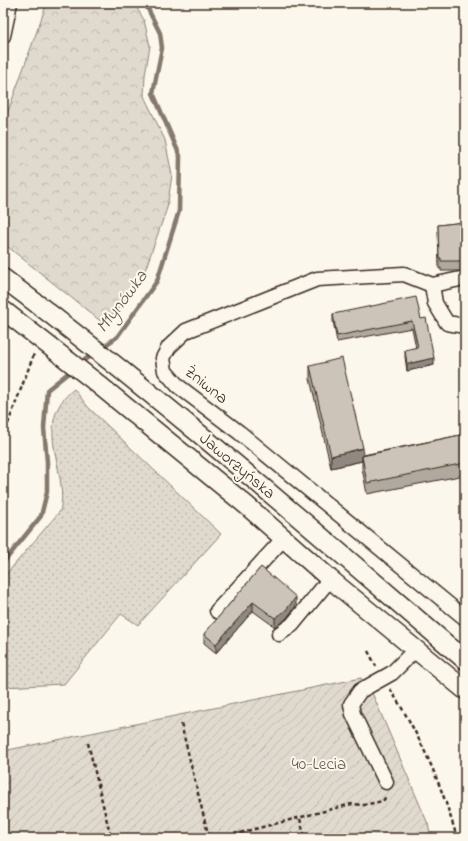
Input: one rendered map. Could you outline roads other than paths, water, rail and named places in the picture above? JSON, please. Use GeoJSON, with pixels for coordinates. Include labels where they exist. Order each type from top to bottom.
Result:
{"type":"FeatureCollection","features":[{"type":"Feature","properties":{"kind":"main road","name":"Jaworzyńska"},"geometry":{"type":"LineString","coordinates":[[3,278],[88,342],[221,450],[342,552],[465,660]]}},
{"type":"Feature","properties":{"kind":"main road","name":"Jaworzyńska"},"geometry":{"type":"LineString","coordinates":[[3,310],[93,380],[465,690]]}},
{"type":"Feature","properties":{"kind":"street"},"geometry":{"type":"LineString","coordinates":[[3,36],[10,3]]}},
{"type":"Feature","properties":{"kind":"street","name":"Żniwna"},"geometry":{"type":"LineString","coordinates":[[432,285],[404,274],[317,279],[186,331],[168,348],[163,358],[165,372],[178,386],[240,433],[465,618]]}},
{"type":"Feature","properties":{"kind":"street"},"geometry":{"type":"LineString","coordinates":[[465,278],[432,285],[434,303],[447,322],[465,326]]}},
{"type":"Feature","properties":{"kind":"street"},"geometry":{"type":"LineString","coordinates":[[217,611],[284,538]]}},
{"type":"Feature","properties":{"kind":"street"},"geometry":{"type":"LineString","coordinates":[[279,634],[292,625],[330,579]]}},
{"type":"Feature","properties":{"kind":"street"},"geometry":{"type":"LineString","coordinates":[[386,782],[351,707],[354,699],[360,691],[384,678],[395,670],[416,649]]}},
{"type":"Feature","properties":{"kind":"waterway","name":"Młynówka"},"geometry":{"type":"LineString","coordinates":[[100,349],[117,337],[157,281],[179,211],[180,156],[153,93],[162,48],[160,33],[145,3]]}},
{"type":"Feature","properties":{"kind":"waterway","name":"Młynówka"},"geometry":{"type":"LineString","coordinates":[[79,364],[94,353]]}},
{"type":"Feature","properties":{"kind":"waterway","name":"Młynówka"},"geometry":{"type":"LineString","coordinates":[[3,563],[41,516],[47,492],[47,462],[44,428],[47,390],[72,370]]}},
{"type":"Feature","properties":{"kind":"park label","name":"40-Lecia"},"geometry":{"type":"Point","coordinates":[319,763]}}]}
